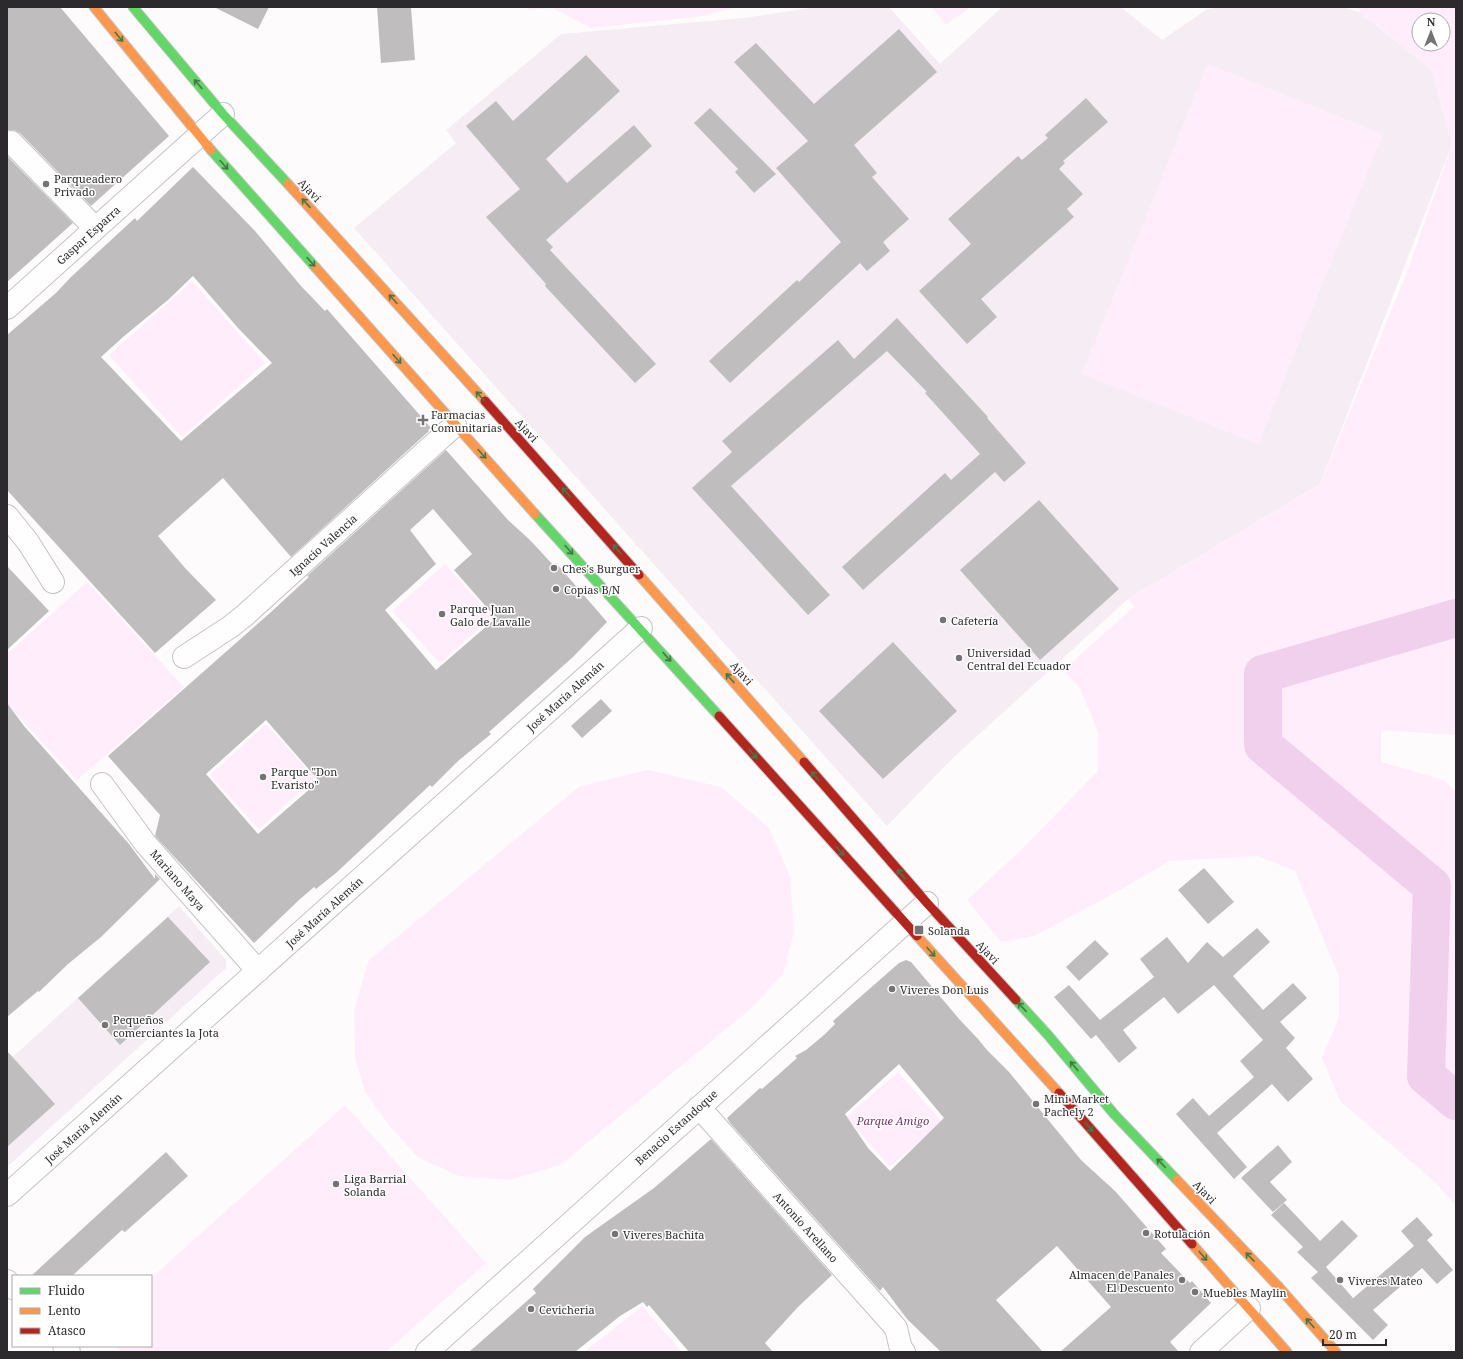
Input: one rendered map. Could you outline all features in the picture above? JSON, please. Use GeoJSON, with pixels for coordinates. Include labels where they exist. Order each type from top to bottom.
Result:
{"type":"FeatureCollection","features":[{"type":"Feature","properties":{"kind":"street"},"geometry":{"type":"LineString","coordinates":[[94,7],[198,136],[455,425],[641,628],[1079,1115],[1287,1352]]}},
{"type":"Feature","properties":{"kind":"street","name":"Ajavi"},"geometry":{"type":"LineString","coordinates":[[133,7],[223,114],[332,232],[583,510],[927,903],[1048,1036],[1114,1114],[1277,1285],[1336,1352]]}},
{"type":"Feature","properties":{"kind":"street","name":"Gaspar Esparra"},"geometry":{"type":"LineString","coordinates":[[7,308],[223,114]]}},
{"type":"Feature","properties":{"kind":"street"},"geometry":{"type":"LineString","coordinates":[[11,142],[95,228]]}},
{"type":"Feature","properties":{"kind":"street","name":"Ignacio Valencia"},"geometry":{"type":"LineString","coordinates":[[184,657],[230,628],[455,425]]}},
{"type":"Feature","properties":{"kind":"street"},"geometry":{"type":"LineString","coordinates":[[7,516],[28,542],[53,582]]}},
{"type":"Feature","properties":{"kind":"street","name":"José María Alemán"},"geometry":{"type":"LineString","coordinates":[[7,1195],[641,628]]}},
{"type":"Feature","properties":{"kind":"street","name":"Mariano Maya"},"geometry":{"type":"LineString","coordinates":[[102,784],[145,843],[258,971]]}},
{"type":"Feature","properties":{"kind":"street","name":"Benacio Estandoque"},"geometry":{"type":"LineString","coordinates":[[427,1352],[927,903]]}},
{"type":"Feature","properties":{"kind":"street","name":"Antonio Arellano"},"geometry":{"type":"LineString","coordinates":[[699,1107],[896,1328],[901,1349],[904,1352]]}},
{"type":"Feature","properties":{"kind":"street"},"geometry":{"type":"LineString","coordinates":[[1201,1352],[1249,1308]]}},
{"type":"Feature","properties":{"kind":"shaded area"},"geometry":{"type":"Polygon","coordinates":[[[817,7],[889,7],[940,64],[1002,7],[1121,7],[1162,40],[1206,10],[1216,7],[1342,7],[1359,12],[1431,69],[1452,144],[1320,484],[1128,599],[954,757],[887,826],[354,228],[456,143],[446,130],[561,34],[743,18],[817,7]]]}},
{"type":"Feature","properties":{"kind":"shaded area","name":"Pequeños comerciantes la Jota"},"geometry":{"type":"Polygon","coordinates":[[[179,906],[226,960],[226,968],[7,1167],[7,1062],[179,906]]]}},
{"type":"Feature","properties":{"kind":"green space"},"geometry":{"type":"Polygon","coordinates":[[[526,7],[738,7],[703,16],[591,28],[552,8],[528,10],[526,7]]]}},
{"type":"Feature","properties":{"kind":"green space"},"geometry":{"type":"Polygon","coordinates":[[[932,7],[971,7],[946,25],[932,7]]]}},
{"type":"Feature","properties":{"kind":"green space"},"geometry":{"type":"Polygon","coordinates":[[[1360,7],[1456,7],[1456,735],[1381,730],[1381,762],[1444,780],[1456,792],[1456,1206],[1435,1182],[1340,1101],[1322,1058],[1339,1017],[1339,977],[1295,871],[1257,856],[1169,861],[1122,889],[1034,936],[1001,942],[967,900],[1022,849],[1098,771],[1098,732],[1080,688],[1063,670],[1134,607],[1128,599],[1320,484],[1409,267],[1452,144],[1431,69],[1359,12],[1360,7]]]}},
{"type":"Feature","properties":{"kind":"green space"},"geometry":{"type":"Polygon","coordinates":[[[1208,64],[1383,134],[1258,444],[1082,374],[1208,64]]]}},
{"type":"Feature","properties":{"kind":"green space"},"geometry":{"type":"Polygon","coordinates":[[[192,281],[265,363],[182,437],[109,355],[192,281]]]}},
{"type":"Feature","properties":{"kind":"green space","name":"Parque Juan Galo de Lavalle"},"geometry":{"type":"Polygon","coordinates":[[[445,564],[492,617],[440,663],[392,611],[445,564]]]}},
{"type":"Feature","properties":{"kind":"green space"},"geometry":{"type":"Polygon","coordinates":[[[87,582],[184,687],[77,780],[7,704],[7,654],[87,582]]]}},
{"type":"Feature","properties":{"kind":"green space","name":"Parque \"Don Evaristo\""},"geometry":{"type":"Polygon","coordinates":[[[266,724],[315,778],[259,829],[210,775],[266,724]]]}},
{"type":"Feature","properties":{"kind":"green space"},"geometry":{"type":"Polygon","coordinates":[[[648,770],[721,787],[769,828],[790,876],[794,932],[783,974],[748,1011],[560,1165],[510,1180],[459,1176],[419,1158],[392,1129],[365,1092],[355,1058],[354,1010],[369,960],[580,786],[648,770]]]}},
{"type":"Feature","properties":{"kind":"green space","name":"Parque Amigo"},"geometry":{"type":"Polygon","coordinates":[[[898,1072],[942,1122],[890,1167],[846,1117],[898,1072]]]}},
{"type":"Feature","properties":{"kind":"green space","name":"Liga Barrial Solanda"},"geometry":{"type":"Polygon","coordinates":[[[345,1105],[486,1263],[386,1352],[121,1352],[116,1347],[152,1347],[152,1277],[345,1105]]]}},
{"type":"Feature","properties":{"kind":"green space"},"geometry":{"type":"Polygon","coordinates":[[[642,1306],[682,1352],[584,1352],[642,1306]]]}},
{"type":"Feature","properties":{"kind":"building"},"geometry":{"type":"Polygon","coordinates":[[[7,7],[60,7],[169,136],[91,206],[20,133],[14,130],[7,130],[7,7]]]}},
{"type":"Feature","properties":{"kind":"building"},"geometry":{"type":"Polygon","coordinates":[[[214,7],[269,7],[258,29],[214,7]]]}},
{"type":"Feature","properties":{"kind":"building"},"geometry":{"type":"Polygon","coordinates":[[[377,7],[411,7],[415,60],[381,63],[377,7]]]}},
{"type":"Feature","properties":{"kind":"building"},"geometry":{"type":"Polygon","coordinates":[[[899,29],[937,72],[854,145],[877,173],[872,177],[909,219],[883,242],[890,251],[867,271],[860,263],[730,383],[709,361],[797,280],[799,282],[841,242],[776,168],[808,141],[734,62],[756,43],[814,104],[899,29]]]}},
{"type":"Feature","properties":{"kind":"building"},"geometry":{"type":"Polygon","coordinates":[[[586,55],[620,91],[546,159],[567,183],[634,125],[652,146],[546,240],[553,247],[550,250],[656,364],[635,383],[545,286],[546,284],[486,217],[520,189],[466,126],[496,101],[513,121],[586,55]]]}},
{"type":"Feature","properties":{"kind":"building"},"geometry":{"type":"Polygon","coordinates":[[[1086,98],[1108,122],[1063,161],[1065,163],[1059,169],[1083,194],[1067,209],[1074,217],[981,299],[997,317],[967,344],[919,291],[971,244],[948,219],[1018,156],[1022,160],[1048,138],[1045,135],[1086,98]]]}},
{"type":"Feature","properties":{"kind":"building"},"geometry":{"type":"Polygon","coordinates":[[[710,108],[776,174],[754,193],[735,172],[738,169],[694,123],[710,108]]]}},
{"type":"Feature","properties":{"kind":"building"},"geometry":{"type":"Polygon","coordinates":[[[7,156],[73,223],[7,282],[7,156]]]}},
{"type":"Feature","properties":{"kind":"building"},"geometry":{"type":"Polygon","coordinates":[[[193,167],[255,231],[301,286],[325,311],[327,309],[431,428],[291,557],[223,478],[158,536],[185,568],[216,600],[155,653],[7,490],[7,335],[56,293],[71,277],[135,218],[137,221],[193,167]],[[193,276],[168,300],[101,357],[181,441],[272,363],[238,328],[193,276]]]}},
{"type":"Feature","properties":{"kind":"building"},"geometry":{"type":"Polygon","coordinates":[[[897,318],[988,417],[987,418],[1026,463],[1004,482],[995,472],[863,590],[842,567],[945,473],[951,480],[980,454],[925,393],[927,392],[887,351],[731,486],[830,595],[808,615],[692,488],[732,452],[722,441],[838,340],[854,359],[897,318]]]}},
{"type":"Feature","properties":{"kind":"building"},"geometry":{"type":"Polygon","coordinates":[[[446,450],[508,520],[530,540],[554,566],[556,563],[607,622],[573,657],[489,732],[491,734],[458,761],[432,787],[430,785],[336,873],[316,889],[314,887],[299,900],[254,943],[155,836],[160,815],[108,756],[271,612],[309,577],[307,576],[446,450]],[[433,509],[410,530],[436,564],[385,610],[436,670],[496,618],[454,570],[472,554],[433,509]],[[266,720],[206,774],[258,834],[319,781],[266,720]]]}},
{"type":"Feature","properties":{"kind":"building"},"geometry":{"type":"Polygon","coordinates":[[[1039,500],[1119,589],[1040,660],[960,570],[1039,500]]]}},
{"type":"Feature","properties":{"kind":"building"},"geometry":{"type":"Polygon","coordinates":[[[7,566],[49,611],[7,650],[7,566]]]}},
{"type":"Feature","properties":{"kind":"building"},"geometry":{"type":"Polygon","coordinates":[[[893,642],[957,711],[883,779],[819,711],[893,642]]]}},
{"type":"Feature","properties":{"kind":"building"},"geometry":{"type":"Polygon","coordinates":[[[601,699],[612,711],[582,738],[571,726],[601,699]]]}},
{"type":"Feature","properties":{"kind":"building"},"geometry":{"type":"Polygon","coordinates":[[[7,703],[24,726],[129,844],[155,879],[155,874],[160,879],[101,937],[68,964],[39,992],[38,991],[7,1017],[7,703]]]}},
{"type":"Feature","properties":{"kind":"building"},"geometry":{"type":"Polygon","coordinates":[[[1204,868],[1234,902],[1208,924],[1178,890],[1204,868]]]}},
{"type":"Feature","properties":{"kind":"building"},"geometry":{"type":"Polygon","coordinates":[[[168,917],[210,962],[120,1045],[78,998],[168,917]]]}},
{"type":"Feature","properties":{"kind":"building"},"geometry":{"type":"Polygon","coordinates":[[[1257,928],[1270,942],[1233,976],[1263,1010],[1293,983],[1307,998],[1280,1022],[1295,1038],[1286,1048],[1313,1079],[1288,1102],[1272,1084],[1217,1133],[1247,1167],[1234,1179],[1176,1114],[1193,1098],[1209,1116],[1254,1077],[1240,1061],[1263,1040],[1214,985],[1178,1014],[1164,997],[1123,1030],[1137,1048],[1119,1063],[1096,1035],[1091,1039],[1054,997],[1069,985],[1100,1020],[1154,977],[1140,959],[1167,937],[1188,963],[1207,942],[1223,957],[1257,928]]]}},
{"type":"Feature","properties":{"kind":"building"},"geometry":{"type":"Polygon","coordinates":[[[1095,940],[1109,954],[1079,981],[1066,967],[1095,940]]]}},
{"type":"Feature","properties":{"kind":"building"},"geometry":{"type":"Polygon","coordinates":[[[906,960],[911,962],[960,1020],[1009,1072],[1081,1160],[1115,1191],[1166,1249],[1161,1253],[1190,1283],[1192,1281],[1211,1303],[1170,1342],[1179,1352],[1060,1352],[1111,1307],[1057,1246],[996,1300],[1043,1352],[941,1352],[907,1319],[883,1287],[880,1291],[730,1123],[727,1118],[760,1088],[762,1089],[797,1058],[795,1056],[806,1050],[824,1035],[835,1024],[833,1021],[899,963],[906,960]],[[899,1064],[845,1114],[868,1148],[890,1171],[944,1118],[899,1064]]]}},
{"type":"Feature","properties":{"kind":"building"},"geometry":{"type":"Polygon","coordinates":[[[7,1051],[55,1104],[7,1147],[7,1051]]]}},
{"type":"Feature","properties":{"kind":"building"},"geometry":{"type":"Polygon","coordinates":[[[711,1139],[832,1275],[798,1307],[765,1343],[773,1352],[689,1352],[649,1305],[647,1307],[643,1302],[620,1316],[575,1352],[469,1352],[536,1293],[533,1289],[585,1237],[654,1188],[711,1139]]]}},
{"type":"Feature","properties":{"kind":"building"},"geometry":{"type":"Polygon","coordinates":[[[1278,1145],[1292,1162],[1270,1182],[1287,1200],[1273,1212],[1241,1178],[1278,1145]]]}},
{"type":"Feature","properties":{"kind":"building"},"geometry":{"type":"Polygon","coordinates":[[[166,1152],[188,1176],[125,1232],[122,1230],[73,1275],[32,1275],[166,1152]]]}},
{"type":"Feature","properties":{"kind":"building"},"geometry":{"type":"Polygon","coordinates":[[[1284,1203],[1320,1241],[1342,1220],[1358,1236],[1326,1267],[1353,1298],[1351,1300],[1414,1246],[1401,1231],[1417,1217],[1433,1235],[1427,1240],[1453,1270],[1437,1284],[1422,1268],[1373,1310],[1388,1325],[1373,1340],[1311,1278],[1318,1272],[1297,1252],[1303,1247],[1271,1215],[1284,1203]]]}},
{"type":"Feature","properties":{"kind":"waterway"},"geometry":{"type":"LineString","coordinates":[[1456,618],[1263,674],[1263,745],[1432,886],[1426,1076],[1456,1101]]}},
{"type":"Feature","properties":{"kind":"traffic: fast"},"geometry":{"type":"LineString","coordinates":[[133,7],[223,114],[288,184]]}},
{"type":"Feature","properties":{"kind":"traffic: fast"},"geometry":{"type":"LineString","coordinates":[[211,150],[316,268]]}},
{"type":"Feature","properties":{"kind":"traffic: fast"},"geometry":{"type":"LineString","coordinates":[[535,514],[719,716]]}},
{"type":"Feature","properties":{"kind":"traffic: fast"},"geometry":{"type":"LineString","coordinates":[[1016,1000],[1048,1035],[1114,1114],[1177,1180]]}},
{"type":"Feature","properties":{"kind":"traffic: slow"},"geometry":{"type":"LineString","coordinates":[[94,7],[211,150]]}},
{"type":"Feature","properties":{"kind":"traffic: slow"},"geometry":{"type":"LineString","coordinates":[[288,184],[485,401]]}},
{"type":"Feature","properties":{"kind":"traffic: slow"},"geometry":{"type":"LineString","coordinates":[[316,268],[535,514]]}},
{"type":"Feature","properties":{"kind":"traffic: slow"},"geometry":{"type":"LineString","coordinates":[[639,575],[804,762]]}},
{"type":"Feature","properties":{"kind":"traffic: slow"},"geometry":{"type":"LineString","coordinates":[[917,936],[1059,1093]]}},
{"type":"Feature","properties":{"kind":"traffic: slow"},"geometry":{"type":"LineString","coordinates":[[1177,1180],[1277,1285],[1336,1352]]}},
{"type":"Feature","properties":{"kind":"traffic: slow"},"geometry":{"type":"LineString","coordinates":[[1192,1244],[1287,1352]]}},
{"type":"Feature","properties":{"kind":"traffic: jam"},"geometry":{"type":"LineString","coordinates":[[485,401],[639,575]]}},
{"type":"Feature","properties":{"kind":"traffic: jam"},"geometry":{"type":"LineString","coordinates":[[719,716],[917,936]]}},
{"type":"Feature","properties":{"kind":"traffic: jam"},"geometry":{"type":"LineString","coordinates":[[804,762],[927,903],[1016,1000]]}},
{"type":"Feature","properties":{"kind":"traffic: jam"},"geometry":{"type":"LineString","coordinates":[[1059,1093],[1192,1244]]}},
{"type":"Feature","properties":{"kind":"place","name":"Parqueadero Privado"},"geometry":{"type":"Point","coordinates":[46,184]}},
{"type":"Feature","properties":{"kind":"place","name":"Farmacias Comunitarias"},"geometry":{"type":"Point","coordinates":[423,420]}},
{"type":"Feature","properties":{"kind":"place","name":"Ches's Burguer"},"geometry":{"type":"Point","coordinates":[554,568]}},
{"type":"Feature","properties":{"kind":"place","name":"Copias B/N"},"geometry":{"type":"Point","coordinates":[556,589]}},
{"type":"Feature","properties":{"kind":"place","name":"Parque Juan Galo de Lavalle"},"geometry":{"type":"Point","coordinates":[442,614]}},
{"type":"Feature","properties":{"kind":"place","name":"Cafetería"},"geometry":{"type":"Point","coordinates":[943,620]}},
{"type":"Feature","properties":{"kind":"place","name":"Universidad Central del Ecuador"},"geometry":{"type":"Point","coordinates":[959,658]}},
{"type":"Feature","properties":{"kind":"place","name":"Parque \"Don Evaristo\""},"geometry":{"type":"Point","coordinates":[263,777]}},
{"type":"Feature","properties":{"kind":"place","name":"Solanda"},"geometry":{"type":"Point","coordinates":[919,930]}},
{"type":"Feature","properties":{"kind":"place","name":"Viveres Don Luis"},"geometry":{"type":"Point","coordinates":[892,989]}},
{"type":"Feature","properties":{"kind":"place","name":"Pequeños comerciantes la Jota"},"geometry":{"type":"Point","coordinates":[105,1025]}},
{"type":"Feature","properties":{"kind":"place","name":"Mini Market Pachely 2"},"geometry":{"type":"Point","coordinates":[1036,1104]}},
{"type":"Feature","properties":{"kind":"place","name":"Liga Barrial Solanda"},"geometry":{"type":"Point","coordinates":[336,1184]}},
{"type":"Feature","properties":{"kind":"place","name":"Rotulación"},"geometry":{"type":"Point","coordinates":[1146,1233]}},
{"type":"Feature","properties":{"kind":"place","name":"Viveres Bachita"},"geometry":{"type":"Point","coordinates":[615,1234]}},
{"type":"Feature","properties":{"kind":"place","name":"Almacen de Panales El Descuento"},"geometry":{"type":"Point","coordinates":[1182,1280]}},
{"type":"Feature","properties":{"kind":"place","name":"Viveres Mateo"},"geometry":{"type":"Point","coordinates":[1340,1280]}},
{"type":"Feature","properties":{"kind":"place","name":"Muebles Maylin"},"geometry":{"type":"Point","coordinates":[1195,1292]}},
{"type":"Feature","properties":{"kind":"place","name":"Cevicheria"},"geometry":{"type":"Point","coordinates":[531,1309]}}]}
